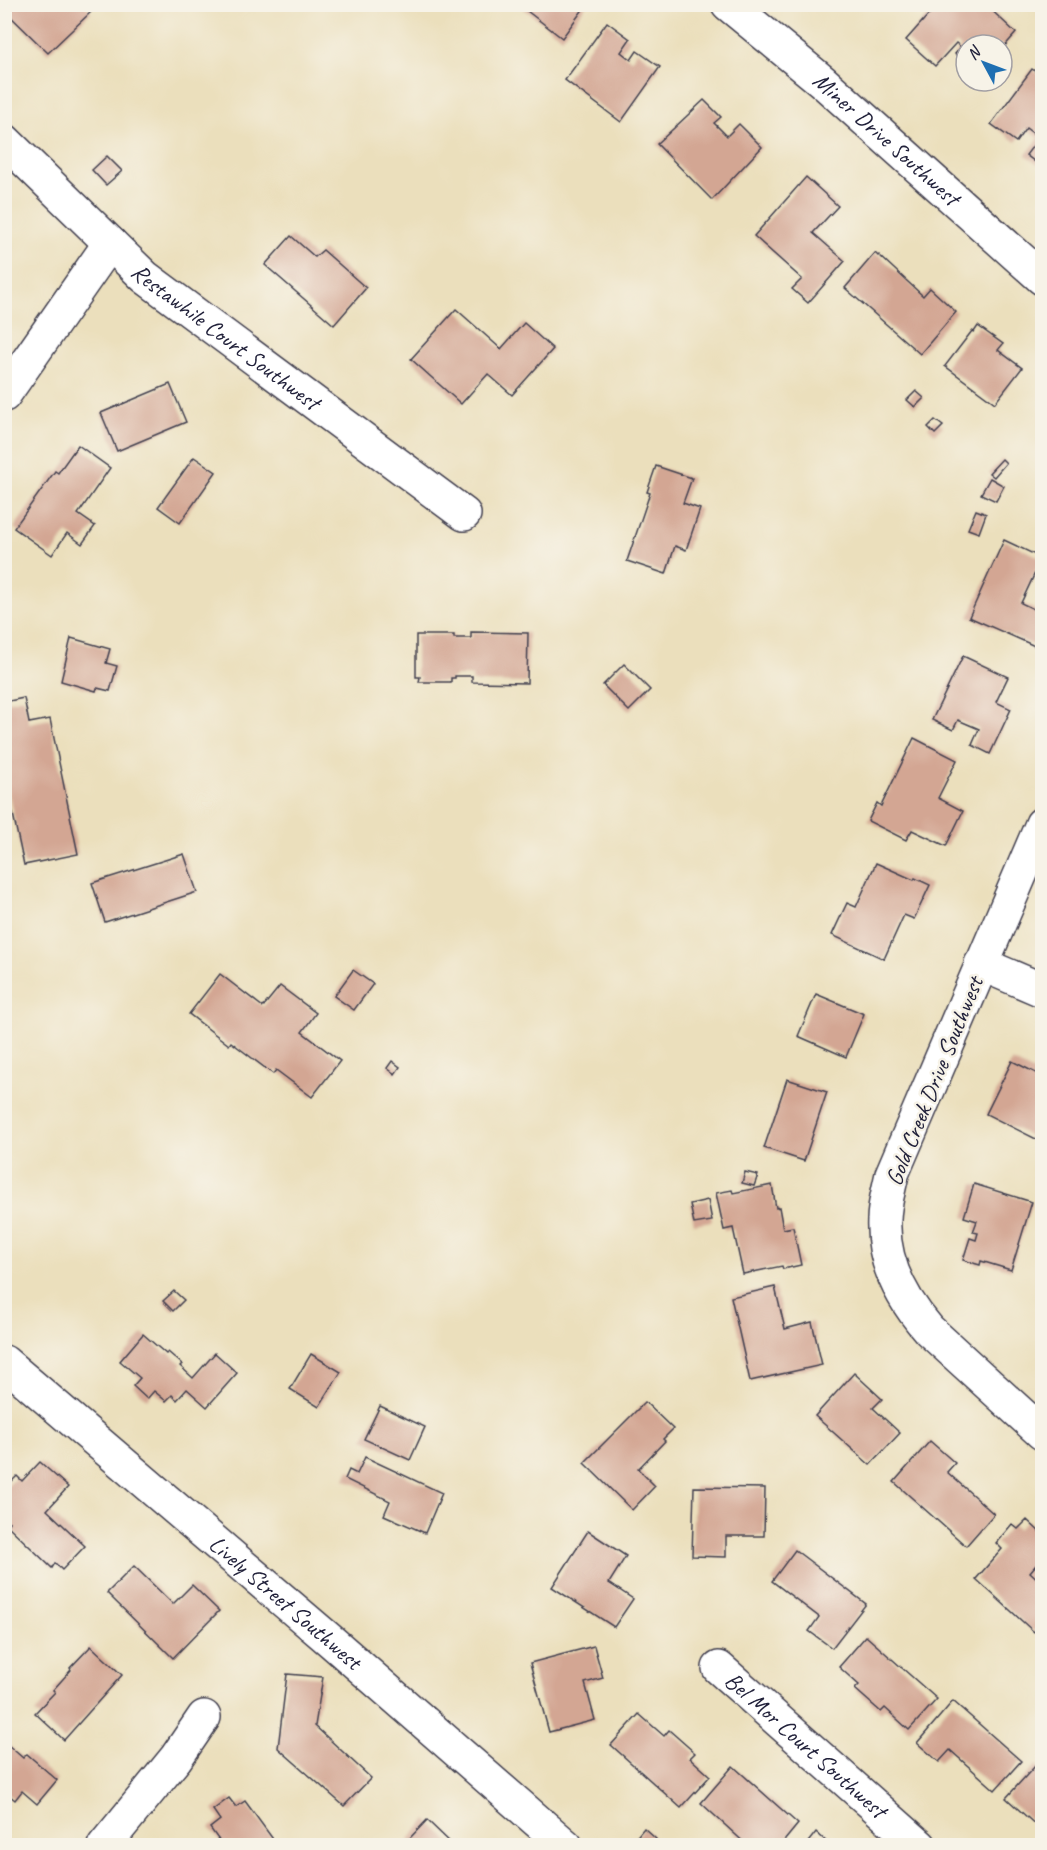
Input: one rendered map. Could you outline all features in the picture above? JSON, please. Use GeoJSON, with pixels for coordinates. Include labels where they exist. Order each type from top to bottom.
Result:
{"type":"FeatureCollection","features":[{"type":"Feature","properties":{"kind":"street","name":"Miner Drive Southwest"},"geometry":{"type":"LineString","coordinates":[[728,4],[822,81],[1042,278]]}},
{"type":"Feature","properties":{"kind":"street","name":"Restawhile Court Southwest"},"geometry":{"type":"LineString","coordinates":[[4,140],[145,277],[464,514]]}},
{"type":"Feature","properties":{"kind":"street"},"geometry":{"type":"LineString","coordinates":[[4,394],[110,243]]}},
{"type":"Feature","properties":{"kind":"street","name":"Gold Creek Drive Southwest"},"geometry":{"type":"LineString","coordinates":[[1042,824],[892,1174],[884,1220],[886,1253],[894,1280],[906,1300],[929,1330],[1042,1432]]}},
{"type":"Feature","properties":{"kind":"street"},"geometry":{"type":"LineString","coordinates":[[981,964],[1042,990]]}},
{"type":"Feature","properties":{"kind":"street","name":"Lively Street Southwest"},"geometry":{"type":"LineString","coordinates":[[4,1362],[566,1845]]}},
{"type":"Feature","properties":{"kind":"street","name":"Bel Mor Court Southwest"},"geometry":{"type":"LineString","coordinates":[[719,1668],[920,1845]]}},
{"type":"Feature","properties":{"kind":"street"},"geometry":{"type":"LineString","coordinates":[[104,1845],[176,1758],[204,1717]]}},
{"type":"Feature","properties":{"kind":"building"},"geometry":{"type":"Polygon","coordinates":[[[4,4],[85,4],[91,12],[48,53],[4,10],[4,4]]]}},
{"type":"Feature","properties":{"kind":"building"},"geometry":{"type":"Polygon","coordinates":[[[518,4],[587,4],[562,38],[518,4]]]}},
{"type":"Feature","properties":{"kind":"building"},"geometry":{"type":"Polygon","coordinates":[[[938,4],[985,4],[1016,33],[1014,35],[1014,33],[954,33],[954,45],[935,66],[906,40],[938,4]]]}},
{"type":"Feature","properties":{"kind":"building"},"geometry":{"type":"Polygon","coordinates":[[[607,22],[630,39],[621,52],[631,60],[637,51],[660,67],[621,122],[565,80],[607,22]]]}},
{"type":"Feature","properties":{"kind":"building"},"geometry":{"type":"Polygon","coordinates":[[[1032,69],[1042,76],[1042,167],[1026,155],[1039,138],[1026,128],[1016,142],[991,124],[1032,69]]]}},
{"type":"Feature","properties":{"kind":"building"},"geometry":{"type":"Polygon","coordinates":[[[704,100],[721,117],[714,123],[727,136],[739,124],[762,147],[712,200],[657,144],[704,100]]]}},
{"type":"Feature","properties":{"kind":"building"},"geometry":{"type":"Polygon","coordinates":[[[107,156],[122,171],[106,185],[92,170],[107,156]]]}},
{"type":"Feature","properties":{"kind":"building"},"geometry":{"type":"Polygon","coordinates":[[[806,177],[838,206],[813,233],[845,261],[808,303],[792,289],[802,279],[754,236],[806,177]]]}},
{"type":"Feature","properties":{"kind":"building"},"geometry":{"type":"Polygon","coordinates":[[[291,236],[315,257],[323,250],[366,288],[334,325],[265,265],[291,236]]]}},
{"type":"Feature","properties":{"kind":"building"},"geometry":{"type":"Polygon","coordinates":[[[875,253],[923,296],[930,288],[956,312],[920,354],[845,288],[875,253]]]}},
{"type":"Feature","properties":{"kind":"building"},"geometry":{"type":"Polygon","coordinates":[[[456,309],[501,349],[524,323],[553,349],[512,395],[488,374],[461,404],[411,359],[456,309]]]}},
{"type":"Feature","properties":{"kind":"building"},"geometry":{"type":"Polygon","coordinates":[[[978,326],[1003,344],[998,350],[1022,368],[995,403],[945,366],[978,326]]]}},
{"type":"Feature","properties":{"kind":"building"},"geometry":{"type":"Polygon","coordinates":[[[170,384],[186,422],[117,451],[101,413],[170,384]]]}},
{"type":"Feature","properties":{"kind":"building"},"geometry":{"type":"Polygon","coordinates":[[[916,391],[924,398],[915,407],[907,400],[916,391]]]}},
{"type":"Feature","properties":{"kind":"building"},"geometry":{"type":"Polygon","coordinates":[[[935,420],[943,426],[935,434],[928,427],[935,420]]]}},
{"type":"Feature","properties":{"kind":"building"},"geometry":{"type":"Polygon","coordinates":[[[78,445],[110,468],[78,514],[95,526],[82,544],[67,533],[52,555],[14,528],[55,471],[58,473],[78,445]]]}},
{"type":"Feature","properties":{"kind":"building"},"geometry":{"type":"Polygon","coordinates":[[[194,457],[216,472],[180,523],[158,507],[194,457]]]}},
{"type":"Feature","properties":{"kind":"building"},"geometry":{"type":"Polygon","coordinates":[[[1002,459],[1006,463],[994,477],[989,473],[1002,459]]]}},
{"type":"Feature","properties":{"kind":"building"},"geometry":{"type":"Polygon","coordinates":[[[656,466],[692,478],[683,503],[700,509],[686,550],[675,546],[666,574],[627,561],[650,493],[647,492],[656,466]]]}},
{"type":"Feature","properties":{"kind":"building"},"geometry":{"type":"Polygon","coordinates":[[[990,478],[1004,486],[996,501],[981,494],[990,478]]]}},
{"type":"Feature","properties":{"kind":"building"},"geometry":{"type":"Polygon","coordinates":[[[976,510],[986,514],[979,533],[968,529],[976,510]]]}},
{"type":"Feature","properties":{"kind":"building"},"geometry":{"type":"Polygon","coordinates":[[[1004,540],[1042,558],[1021,603],[1042,613],[1042,634],[1037,647],[969,617],[1004,540]]]}},
{"type":"Feature","properties":{"kind":"building"},"geometry":{"type":"Polygon","coordinates":[[[471,632],[528,633],[527,683],[472,682],[472,676],[455,676],[451,678],[451,682],[419,682],[420,677],[416,677],[416,635],[454,635],[454,638],[471,638],[471,632]]]}},
{"type":"Feature","properties":{"kind":"building"},"geometry":{"type":"Polygon","coordinates":[[[71,638],[110,649],[106,663],[117,666],[110,691],[97,688],[96,691],[61,681],[71,638]]]}},
{"type":"Feature","properties":{"kind":"building"},"geometry":{"type":"Polygon","coordinates":[[[963,656],[1008,677],[996,702],[1011,709],[990,754],[972,745],[979,729],[958,720],[953,730],[932,720],[963,656]]]}},
{"type":"Feature","properties":{"kind":"building"},"geometry":{"type":"Polygon","coordinates":[[[624,664],[650,690],[629,711],[603,685],[624,664]]]}},
{"type":"Feature","properties":{"kind":"building"},"geometry":{"type":"Polygon","coordinates":[[[24,698],[29,723],[50,719],[78,854],[24,865],[4,772],[4,702],[24,698]]]}},
{"type":"Feature","properties":{"kind":"building"},"geometry":{"type":"Polygon","coordinates":[[[914,738],[957,760],[938,798],[963,811],[946,846],[912,830],[906,840],[868,821],[877,803],[881,806],[914,738]]]}},
{"type":"Feature","properties":{"kind":"building"},"geometry":{"type":"Polygon","coordinates":[[[184,854],[197,892],[105,922],[92,883],[184,854]]]}},
{"type":"Feature","properties":{"kind":"building"},"geometry":{"type":"Polygon","coordinates":[[[876,863],[930,885],[914,919],[904,915],[884,959],[832,935],[847,903],[856,907],[876,863]]]}},
{"type":"Feature","properties":{"kind":"building"},"geometry":{"type":"Polygon","coordinates":[[[353,970],[373,984],[354,1010],[334,996],[353,970]]]}},
{"type":"Feature","properties":{"kind":"building"},"geometry":{"type":"Polygon","coordinates":[[[220,974],[263,1007],[280,986],[316,1013],[302,1032],[340,1061],[312,1097],[276,1070],[273,1074],[231,1042],[229,1045],[189,1014],[220,974]]]}},
{"type":"Feature","properties":{"kind":"building"},"geometry":{"type":"Polygon","coordinates":[[[816,994],[864,1014],[846,1057],[798,1036],[816,994]]]}},
{"type":"Feature","properties":{"kind":"building"},"geometry":{"type":"Polygon","coordinates":[[[392,1061],[400,1067],[395,1074],[387,1068],[392,1061]]]}},
{"type":"Feature","properties":{"kind":"building"},"geometry":{"type":"Polygon","coordinates":[[[1012,1061],[1042,1076],[1042,1142],[986,1114],[1012,1061]]]}},
{"type":"Feature","properties":{"kind":"building"},"geometry":{"type":"Polygon","coordinates":[[[787,1079],[827,1092],[804,1161],[764,1148],[787,1079]]]}},
{"type":"Feature","properties":{"kind":"building"},"geometry":{"type":"Polygon","coordinates":[[[745,1172],[758,1175],[754,1186],[742,1183],[745,1172]]]}},
{"type":"Feature","properties":{"kind":"building"},"geometry":{"type":"Polygon","coordinates":[[[974,1184],[1032,1202],[1011,1270],[981,1261],[980,1265],[963,1260],[970,1238],[976,1240],[978,1233],[973,1232],[977,1221],[964,1217],[974,1184]]]}},
{"type":"Feature","properties":{"kind":"building"},"geometry":{"type":"Polygon","coordinates":[[[772,1185],[783,1229],[793,1227],[801,1265],[783,1269],[782,1266],[743,1274],[733,1228],[724,1230],[716,1193],[732,1190],[733,1193],[772,1185]]]}},
{"type":"Feature","properties":{"kind":"building"},"geometry":{"type":"Polygon","coordinates":[[[708,1200],[712,1221],[694,1224],[690,1204],[708,1200]]]}},
{"type":"Feature","properties":{"kind":"building"},"geometry":{"type":"Polygon","coordinates":[[[775,1287],[785,1329],[812,1322],[822,1365],[750,1381],[731,1297],[775,1287]]]}},
{"type":"Feature","properties":{"kind":"building"},"geometry":{"type":"Polygon","coordinates":[[[174,1291],[184,1300],[173,1311],[163,1301],[174,1291]]]}},
{"type":"Feature","properties":{"kind":"building"},"geometry":{"type":"Polygon","coordinates":[[[143,1334],[166,1354],[168,1352],[182,1364],[180,1366],[193,1378],[215,1353],[237,1373],[207,1407],[187,1389],[177,1400],[172,1395],[166,1401],[154,1391],[147,1399],[133,1386],[140,1378],[120,1361],[143,1334]]]}},
{"type":"Feature","properties":{"kind":"building"},"geometry":{"type":"Polygon","coordinates":[[[311,1354],[341,1372],[319,1407],[290,1389],[311,1354]]]}},
{"type":"Feature","properties":{"kind":"building"},"geometry":{"type":"Polygon","coordinates":[[[854,1373],[882,1399],[873,1408],[900,1433],[870,1465],[815,1416],[854,1373]]]}},
{"type":"Feature","properties":{"kind":"building"},"geometry":{"type":"Polygon","coordinates":[[[645,1402],[673,1429],[663,1439],[665,1441],[638,1469],[655,1486],[632,1510],[584,1463],[645,1402]]]}},
{"type":"Feature","properties":{"kind":"building"},"geometry":{"type":"Polygon","coordinates":[[[380,1406],[425,1427],[410,1460],[364,1439],[380,1406]]]}},
{"type":"Feature","properties":{"kind":"building"},"geometry":{"type":"Polygon","coordinates":[[[930,1441],[955,1463],[947,1472],[994,1514],[966,1546],[894,1482],[930,1441]]]}},
{"type":"Feature","properties":{"kind":"building"},"geometry":{"type":"Polygon","coordinates":[[[365,1457],[442,1493],[425,1533],[384,1515],[390,1501],[345,1479],[349,1470],[357,1474],[365,1457]]]}},
{"type":"Feature","properties":{"kind":"building"},"geometry":{"type":"Polygon","coordinates":[[[40,1462],[68,1487],[47,1510],[85,1546],[62,1570],[55,1563],[52,1568],[7,1525],[9,1522],[4,1518],[4,1489],[17,1476],[22,1481],[40,1462]]]}},
{"type":"Feature","properties":{"kind":"building"},"geometry":{"type":"Polygon","coordinates":[[[694,1487],[765,1488],[764,1536],[726,1536],[726,1557],[692,1556],[694,1487]]]}},
{"type":"Feature","properties":{"kind":"building"},"geometry":{"type":"Polygon","coordinates":[[[1027,1520],[1042,1534],[1042,1558],[1030,1572],[1042,1583],[1042,1622],[1034,1632],[976,1579],[1002,1549],[996,1543],[1012,1524],[1018,1529],[1027,1520]]]}},
{"type":"Feature","properties":{"kind":"building"},"geometry":{"type":"Polygon","coordinates":[[[588,1531],[626,1556],[609,1583],[633,1599],[614,1627],[552,1587],[588,1531]]]}},
{"type":"Feature","properties":{"kind":"building"},"geometry":{"type":"Polygon","coordinates":[[[795,1550],[866,1604],[832,1648],[809,1631],[819,1617],[772,1581],[795,1550]]]}},
{"type":"Feature","properties":{"kind":"building"},"geometry":{"type":"Polygon","coordinates":[[[134,1566],[173,1604],[192,1585],[219,1611],[173,1658],[107,1593],[134,1566]]]}},
{"type":"Feature","properties":{"kind":"building"},"geometry":{"type":"Polygon","coordinates":[[[866,1636],[937,1699],[909,1730],[885,1708],[881,1712],[855,1689],[859,1685],[839,1667],[866,1636]]]}},
{"type":"Feature","properties":{"kind":"building"},"geometry":{"type":"Polygon","coordinates":[[[91,1646],[122,1675],[64,1740],[35,1713],[55,1692],[53,1690],[71,1670],[70,1668],[91,1646]]]}},
{"type":"Feature","properties":{"kind":"building"},"geometry":{"type":"Polygon","coordinates":[[[594,1646],[603,1678],[585,1683],[595,1720],[549,1732],[530,1663],[594,1646]]]}},
{"type":"Feature","properties":{"kind":"building"},"geometry":{"type":"Polygon","coordinates":[[[287,1674],[323,1677],[315,1726],[371,1778],[344,1806],[278,1748],[287,1674]]]}},
{"type":"Feature","properties":{"kind":"building"},"geometry":{"type":"Polygon","coordinates":[[[953,1701],[1021,1761],[995,1790],[950,1750],[939,1762],[917,1743],[953,1701]]]}},
{"type":"Feature","properties":{"kind":"building"},"geometry":{"type":"Polygon","coordinates":[[[639,1714],[664,1736],[669,1730],[695,1753],[690,1758],[710,1776],[681,1808],[611,1745],[639,1714]]]}},
{"type":"Feature","properties":{"kind":"building"},"geometry":{"type":"Polygon","coordinates":[[[8,1745],[23,1758],[27,1754],[57,1780],[37,1804],[22,1791],[15,1800],[4,1791],[4,1750],[8,1745]]]}},
{"type":"Feature","properties":{"kind":"building"},"geometry":{"type":"Polygon","coordinates":[[[1036,1765],[1042,1771],[1042,1824],[1039,1828],[1006,1798],[1036,1765]]]}},
{"type":"Feature","properties":{"kind":"building"},"geometry":{"type":"Polygon","coordinates":[[[733,1766],[798,1824],[780,1846],[748,1846],[701,1803],[733,1766]]]}},
{"type":"Feature","properties":{"kind":"building"},"geometry":{"type":"Polygon","coordinates":[[[229,1798],[236,1807],[245,1801],[278,1846],[223,1846],[210,1828],[220,1820],[213,1810],[229,1798]]]}},
{"type":"Feature","properties":{"kind":"building"},"geometry":{"type":"Polygon","coordinates":[[[427,1820],[454,1846],[416,1846],[409,1839],[427,1820]]]}},
{"type":"Feature","properties":{"kind":"building"},"geometry":{"type":"Polygon","coordinates":[[[644,1828],[656,1839],[650,1846],[629,1846],[644,1828]]]}},
{"type":"Feature","properties":{"kind":"building"},"geometry":{"type":"Polygon","coordinates":[[[816,1832],[831,1846],[805,1846],[816,1832]]]}}]}
